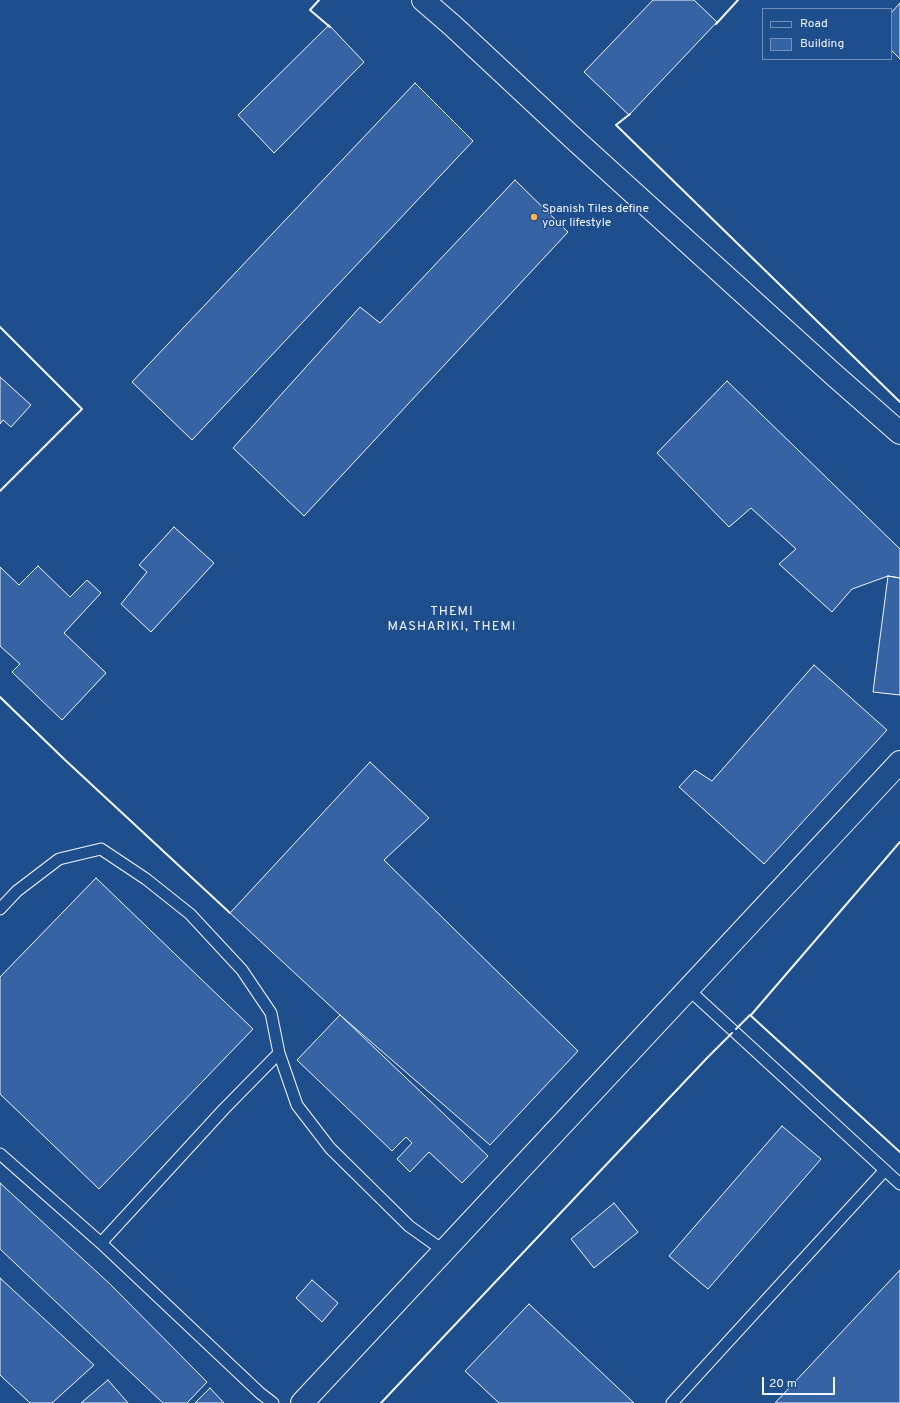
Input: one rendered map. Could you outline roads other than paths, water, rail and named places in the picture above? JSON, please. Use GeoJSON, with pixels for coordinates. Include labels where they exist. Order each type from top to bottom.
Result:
{"type":"FeatureCollection","features":[{"type":"Feature","properties":{"kind":"street"},"geometry":{"type":"LineString","coordinates":[[423,0],[453,26],[567,133],[900,433]]}},
{"type":"Feature","properties":{"kind":"street"},"geometry":{"type":"LineString","coordinates":[[302,1403],[900,762]]}},
{"type":"Feature","properties":{"kind":"lane"},"geometry":{"type":"LineString","coordinates":[[0,909],[17,890],[59,859],[101,848],[146,879],[190,914],[242,970],[271,1013],[279,1053],[297,1105],[330,1148],[409,1226],[444,1251]]}},
{"type":"Feature","properties":{"kind":"lane"},"geometry":{"type":"LineString","coordinates":[[688,989],[900,1184]]}},
{"type":"Feature","properties":{"kind":"lane"},"geometry":{"type":"LineString","coordinates":[[101,1243],[224,1109],[279,1053]]}},
{"type":"Feature","properties":{"kind":"lane"},"geometry":{"type":"LineString","coordinates":[[0,1154],[101,1243],[260,1393],[273,1403]]}},
{"type":"Feature","properties":{"kind":"lane"},"geometry":{"type":"LineString","coordinates":[[672,1403],[885,1170]]}},
{"type":"Feature","properties":{"kind":"place","name":"Spanish Tiles define your lifestyle"},"geometry":{"type":"Point","coordinates":[534,217]}},
{"type":"Feature","properties":{"kind":"district","name":"THEMI MASHARIKI, THEMI"},"geometry":{"type":"Point","coordinates":[452,620]}}]}
